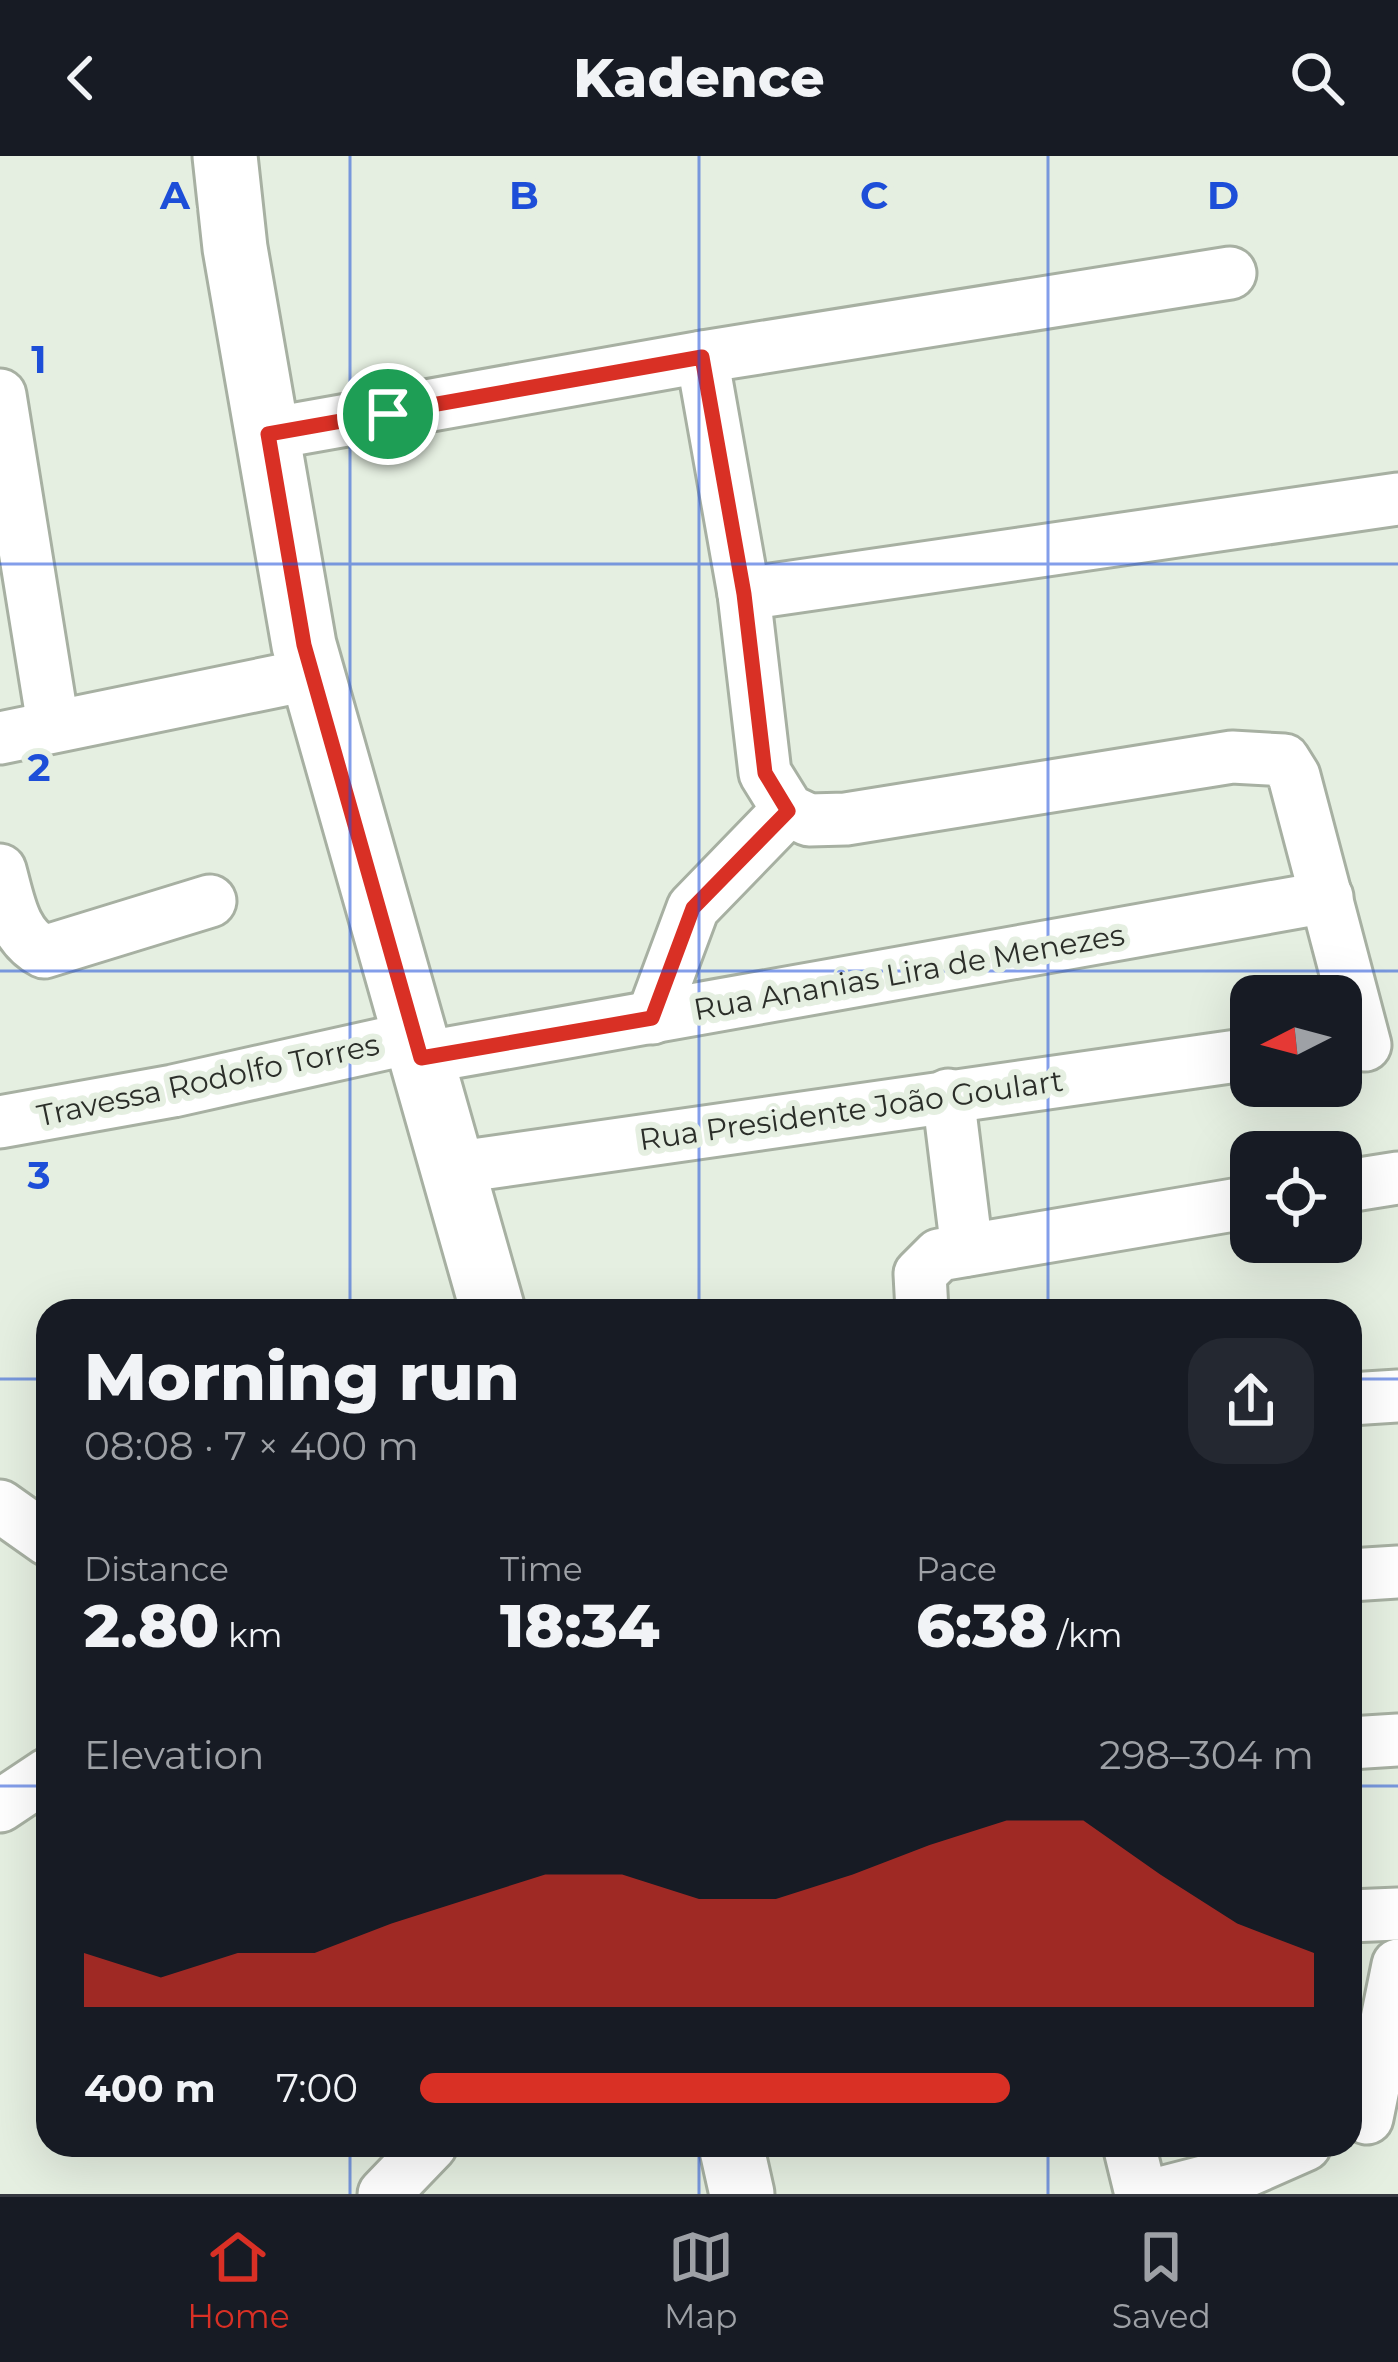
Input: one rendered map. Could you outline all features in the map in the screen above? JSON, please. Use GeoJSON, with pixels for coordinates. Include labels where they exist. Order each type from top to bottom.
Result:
{"type":"FeatureCollection","features":[{"type":"Feature","properties":{"kind":"main road"},"geometry":{"type":"LineString","coordinates":[[225,156],[235,248],[312,674],[490,1299]]}},
{"type":"Feature","properties":{"kind":"street"},"geometry":{"type":"LineString","coordinates":[[268,434],[702,357],[1230,274]]}},
{"type":"Feature","properties":{"kind":"street"},"geometry":{"type":"LineString","coordinates":[[702,357],[744,594],[765,773],[788,811],[809,820],[846,819],[1232,757],[1284,760],[1294,776],[1368,1044]]}},
{"type":"Feature","properties":{"kind":"street"},"geometry":{"type":"LineString","coordinates":[[0,395],[53,724]]}},
{"type":"Feature","properties":{"kind":"street"},"geometry":{"type":"LineString","coordinates":[[744,594],[1398,499]]}},
{"type":"Feature","properties":{"kind":"street"},"geometry":{"type":"LineString","coordinates":[[0,738],[312,674]]}},
{"type":"Feature","properties":{"kind":"street"},"geometry":{"type":"LineString","coordinates":[[652,1018],[693,908],[788,811]]}},
{"type":"Feature","properties":{"kind":"street"},"geometry":{"type":"LineString","coordinates":[[0,870],[7,925],[44,952],[210,901]]}},
{"type":"Feature","properties":{"kind":"street","name":"Rua Ananias Lira de Menezes"},"geometry":{"type":"LineString","coordinates":[[418,1048],[652,1018],[1327,897]]}},
{"type":"Feature","properties":{"kind":"street","name":"Travessa Rodolfo Torres"},"geometry":{"type":"LineString","coordinates":[[0,1122],[418,1048]]}},
{"type":"Feature","properties":{"kind":"street","name":"Rua Presidente João Goulart"},"geometry":{"type":"LineString","coordinates":[[452,1168],[1230,1057]]}},
{"type":"Feature","properties":{"kind":"street"},"geometry":{"type":"LineString","coordinates":[[948,1095],[967,1250]]}},
{"type":"Feature","properties":{"kind":"street"},"geometry":{"type":"LineString","coordinates":[[1362,1184],[1398,1178]]}},
{"type":"Feature","properties":{"kind":"street"},"geometry":{"type":"LineString","coordinates":[[920,1299],[917,1287],[928,1262],[967,1250],[1230,1206]]}},
{"type":"Feature","properties":{"kind":"street"},"geometry":{"type":"LineString","coordinates":[[1362,1398],[1398,1396]]}},
{"type":"Feature","properties":{"kind":"street"},"geometry":{"type":"LineString","coordinates":[[0,1506],[36,1532]]}},
{"type":"Feature","properties":{"kind":"street"},"geometry":{"type":"LineString","coordinates":[[1362,1574],[1398,1571]]}},
{"type":"Feature","properties":{"kind":"street"},"geometry":{"type":"LineString","coordinates":[[1362,1742],[1398,1740]]}},
{"type":"Feature","properties":{"kind":"street"},"geometry":{"type":"LineString","coordinates":[[0,1807],[36,1782]]}},
{"type":"Feature","properties":{"kind":"street"},"geometry":{"type":"LineString","coordinates":[[1362,1916],[1398,1914]]}},
{"type":"Feature","properties":{"kind":"street"},"geometry":{"type":"LineString","coordinates":[[1372,2115],[1398,1965]]}},
{"type":"Feature","properties":{"kind":"street"},"geometry":{"type":"LineString","coordinates":[[384,2194],[419,2157]]}},
{"type":"Feature","properties":{"kind":"street"},"geometry":{"type":"LineString","coordinates":[[1132,2157],[1141,2194]]}},
{"type":"Feature","properties":{"kind":"street"},"geometry":{"type":"LineString","coordinates":[[1157,2194],[1250,2182],[1287,2157]]}},
{"type":"Feature","properties":{"kind":"route"},"geometry":{"type":"LineString","coordinates":[[702,357],[744,594],[765,773],[788,811],[693,908],[652,1018],[421,1058],[304,645],[268,434],[388,414],[702,357]]}}]}
